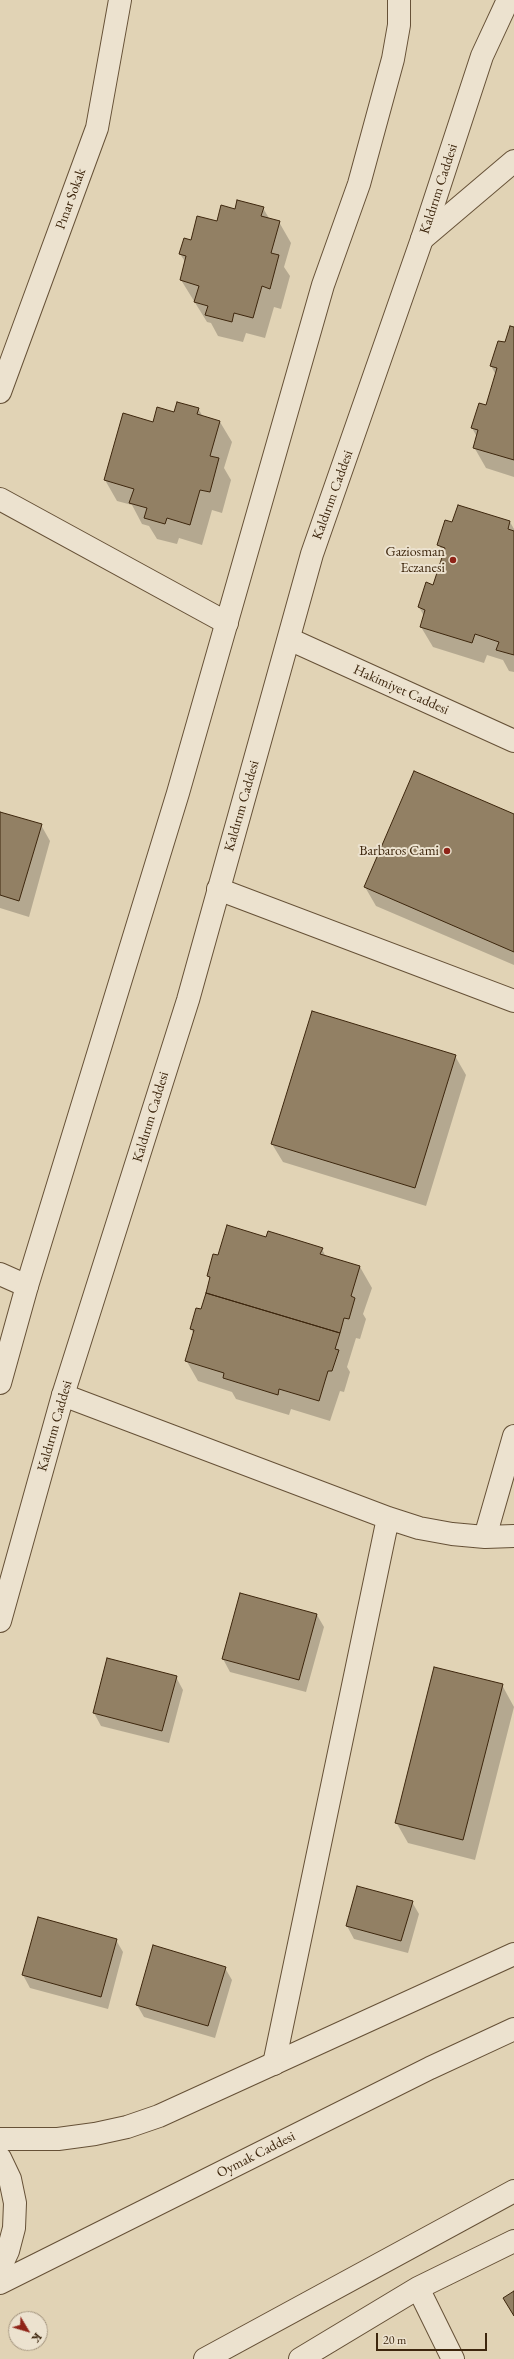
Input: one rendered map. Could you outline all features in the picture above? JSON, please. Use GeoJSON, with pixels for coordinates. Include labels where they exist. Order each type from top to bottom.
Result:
{"type":"FeatureCollection","features":[{"type":"Feature","properties":{"kind":"street","name":"Pınar Sokak"},"geometry":{"type":"LineString","coordinates":[[0,392],[97,128],[120,0]]}},
{"type":"Feature","properties":{"kind":"street"},"geometry":{"type":"LineString","coordinates":[[0,1383],[27,1286],[178,793],[324,285],[361,177],[393,59],[399,25],[399,0]]}},
{"type":"Feature","properties":{"kind":"street","name":"Kaldırım Caddesi"},"geometry":{"type":"LineString","coordinates":[[0,1621],[64,1394],[188,1000],[312,554],[422,240],[482,56],[508,0]]}},
{"type":"Feature","properties":{"kind":"street"},"geometry":{"type":"LineString","coordinates":[[422,240],[514,161]]}},
{"type":"Feature","properties":{"kind":"street"},"geometry":{"type":"LineString","coordinates":[[0,499],[227,622]]}},
{"type":"Feature","properties":{"kind":"street","name":"Hakimiyet Caddesi"},"geometry":{"type":"LineString","coordinates":[[289,639],[514,741]]}},
{"type":"Feature","properties":{"kind":"street"},"geometry":{"type":"LineString","coordinates":[[218,889],[514,1001]]}},
{"type":"Feature","properties":{"kind":"street"},"geometry":{"type":"LineString","coordinates":[[0,1274],[27,1286]]}},
{"type":"Feature","properties":{"kind":"street"},"geometry":{"type":"LineString","coordinates":[[64,1394],[388,1518],[426,1529],[485,1537],[514,1536]]}},
{"type":"Feature","properties":{"kind":"street"},"geometry":{"type":"LineString","coordinates":[[485,1537],[514,1436]]}},
{"type":"Feature","properties":{"kind":"street"},"geometry":{"type":"LineString","coordinates":[[274,2064],[388,1518]]}},
{"type":"Feature","properties":{"kind":"street"},"geometry":{"type":"LineString","coordinates":[[0,2139],[58,2139],[127,2127],[190,2103],[514,1954]]}},
{"type":"Feature","properties":{"kind":"street","name":"Oymak Caddesi"},"geometry":{"type":"LineString","coordinates":[[0,2283],[430,2068],[514,2029]]}},
{"type":"Feature","properties":{"kind":"street"},"geometry":{"type":"LineString","coordinates":[[0,2158],[10,2179],[15,2203],[14,2228],[8,2251],[0,2268]]}},
{"type":"Feature","properties":{"kind":"street"},"geometry":{"type":"LineString","coordinates":[[205,2359],[514,2191]]}},
{"type":"Feature","properties":{"kind":"street"},"geometry":{"type":"LineString","coordinates":[[300,2359],[418,2288],[514,2241]]}},
{"type":"Feature","properties":{"kind":"street"},"geometry":{"type":"LineString","coordinates":[[418,2288],[453,2359]]}},
{"type":"Feature","properties":{"kind":"building"},"geometry":{"type":"Polygon","coordinates":[[[237,200],[264,207],[261,216],[280,221],[271,253],[279,255],[270,289],[262,286],[253,318],[234,313],[232,322],[205,315],[208,306],[194,302],[199,286],[180,280],[186,256],[179,254],[184,238],[191,240],[197,216],[217,221],[221,205],[235,209],[237,200]]]}},
{"type":"Feature","properties":{"kind":"building"},"geometry":{"type":"Polygon","coordinates":[[[510,326],[514,327],[514,460],[473,448],[478,430],[471,428],[479,403],[486,405],[497,368],[490,366],[498,341],[505,342],[510,326]]]}},
{"type":"Feature","properties":{"kind":"building"},"geometry":{"type":"Polygon","coordinates":[[[177,402],[199,408],[197,414],[220,421],[210,456],[219,458],[210,492],[200,490],[190,525],[167,518],[165,524],[144,518],[147,508],[129,503],[134,489],[104,480],[123,413],[153,422],[157,407],[174,412],[177,402]]]}},
{"type":"Feature","properties":{"kind":"building"},"geometry":{"type":"Polygon","coordinates":[[[458,505],[510,521],[508,529],[514,531],[514,655],[496,650],[499,642],[475,634],[472,643],[420,627],[425,610],[418,607],[426,582],[433,585],[445,548],[437,545],[445,520],[452,522],[458,505]]]}},
{"type":"Feature","properties":{"kind":"building","name":"Barbaros Cami"},"geometry":{"type":"Polygon","coordinates":[[[414,771],[514,814],[514,952],[364,887],[414,771]]]}},
{"type":"Feature","properties":{"kind":"building"},"geometry":{"type":"Polygon","coordinates":[[[0,812],[42,824],[19,901],[0,895],[0,812]]]}},
{"type":"Feature","properties":{"kind":"building"},"geometry":{"type":"Polygon","coordinates":[[[312,1011],[456,1055],[415,1188],[271,1144],[312,1011]]]}},
{"type":"Feature","properties":{"kind":"building"},"geometry":{"type":"Polygon","coordinates":[[[227,1225],[266,1237],[268,1231],[323,1248],[320,1254],[360,1266],[351,1296],[355,1298],[349,1319],[344,1318],[340,1333],[206,1293],[210,1277],[207,1276],[213,1254],[218,1255],[227,1225]]]}},
{"type":"Feature","properties":{"kind":"building"},"geometry":{"type":"Polygon","coordinates":[[[206,1293],[340,1333],[335,1349],[339,1350],[332,1371],[328,1371],[319,1401],[279,1389],[278,1395],[223,1378],[224,1373],[185,1361],[194,1330],[190,1329],[196,1308],[201,1309],[206,1293]]]}},
{"type":"Feature","properties":{"kind":"building"},"geometry":{"type":"Polygon","coordinates":[[[240,1593],[317,1614],[299,1680],[222,1659],[240,1593]]]}},
{"type":"Feature","properties":{"kind":"building"},"geometry":{"type":"Polygon","coordinates":[[[107,1658],[177,1676],[162,1731],[93,1713],[107,1658]]]}},
{"type":"Feature","properties":{"kind":"building"},"geometry":{"type":"Polygon","coordinates":[[[434,1667],[503,1684],[463,1840],[395,1823],[434,1667]]]}},
{"type":"Feature","properties":{"kind":"building"},"geometry":{"type":"Polygon","coordinates":[[[357,1886],[413,1901],[401,1941],[346,1926],[357,1886]]]}},
{"type":"Feature","properties":{"kind":"building"},"geometry":{"type":"Polygon","coordinates":[[[38,1917],[117,1939],[101,1997],[22,1975],[38,1917]]]}},
{"type":"Feature","properties":{"kind":"building"},"geometry":{"type":"Polygon","coordinates":[[[153,1945],[226,1967],[208,2026],[136,2005],[153,1945]]]}},
{"type":"Feature","properties":{"kind":"building"},"geometry":{"type":"Polygon","coordinates":[[[514,2291],[514,2316],[503,2298],[514,2291]]]}},
{"type":"Feature","properties":{"kind":"place","name":"Gaziosman Eczanesi"},"geometry":{"type":"Point","coordinates":[453,560]}},
{"type":"Feature","properties":{"kind":"place","name":"Barbaros Cami"},"geometry":{"type":"Point","coordinates":[447,851]}}]}
